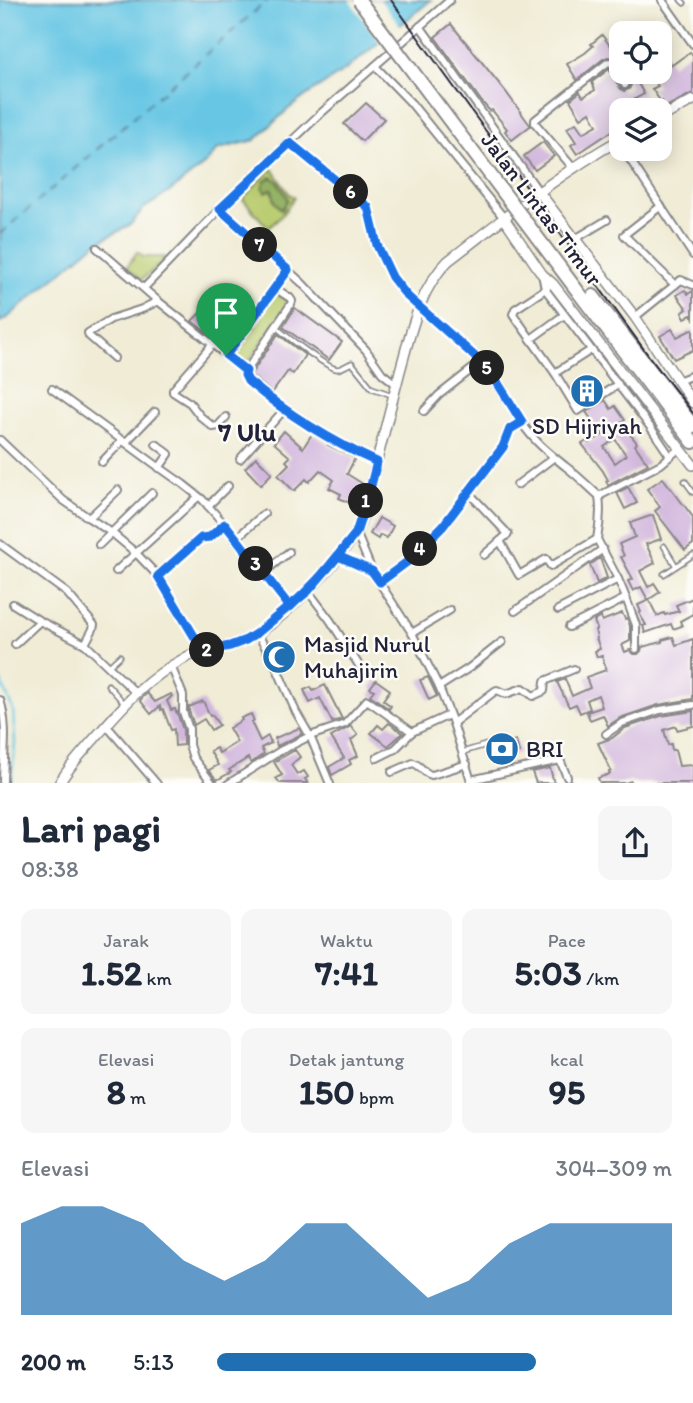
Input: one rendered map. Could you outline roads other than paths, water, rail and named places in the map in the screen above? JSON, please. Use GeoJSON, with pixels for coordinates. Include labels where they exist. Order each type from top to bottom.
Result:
{"type":"FeatureCollection","features":[{"type":"Feature","properties":{"kind":"highway","name":"Jalan Lintas Timur"},"geometry":{"type":"LineString","coordinates":[[359,0],[583,290],[693,426]]}},
{"type":"Feature","properties":{"kind":"highway","name":"Jalan Lintas Timur"},"geometry":{"type":"LineString","coordinates":[[370,0],[693,442]]}},
{"type":"Feature","properties":{"kind":"street"},"geometry":{"type":"LineString","coordinates":[[144,288],[220,209],[342,93],[450,0]]}},
{"type":"Feature","properties":{"kind":"street"},"geometry":{"type":"LineString","coordinates":[[662,0],[693,44]]}},
{"type":"Feature","properties":{"kind":"street"},"geometry":{"type":"LineString","coordinates":[[420,26],[539,192],[635,317],[693,403]]}},
{"type":"Feature","properties":{"kind":"street"},"geometry":{"type":"LineString","coordinates":[[574,169],[535,123],[536,120],[607,63],[615,66],[625,85]]}},
{"type":"Feature","properties":{"kind":"street"},"geometry":{"type":"LineString","coordinates":[[375,66],[411,103],[504,218],[542,274],[564,315],[670,456]]}},
{"type":"Feature","properties":{"kind":"street"},"geometry":{"type":"LineString","coordinates":[[672,111],[693,100]]}},
{"type":"Feature","properties":{"kind":"street"},"geometry":{"type":"LineString","coordinates":[[290,143],[368,207],[377,245],[386,266],[406,295],[481,362],[533,439],[553,458],[604,493]]}},
{"type":"Feature","properties":{"kind":"street"},"geometry":{"type":"LineString","coordinates":[[59,783],[66,771],[106,725],[150,680],[196,653],[230,646],[257,633],[308,591],[356,533],[419,306],[438,271],[539,192],[609,150]]}},
{"type":"Feature","properties":{"kind":"street"},"geometry":{"type":"LineString","coordinates":[[632,161],[693,255]]}},
{"type":"Feature","properties":{"kind":"street"},"geometry":{"type":"LineString","coordinates":[[661,206],[624,235],[674,285]]}},
{"type":"Feature","properties":{"kind":"street"},"geometry":{"type":"LineString","coordinates":[[220,209],[288,270],[366,350],[382,373],[397,385]]}},
{"type":"Feature","properties":{"kind":"street"},"geometry":{"type":"LineString","coordinates":[[575,239],[607,219]]}},
{"type":"Feature","properties":{"kind":"street"},"geometry":{"type":"LineString","coordinates":[[97,248],[246,371]]}},
{"type":"Feature","properties":{"kind":"street"},"geometry":{"type":"LineString","coordinates":[[226,355],[288,270]]}},
{"type":"Feature","properties":{"kind":"street"},"geometry":{"type":"LineString","coordinates":[[635,317],[683,279],[693,285]]}},
{"type":"Feature","properties":{"kind":"street"},"geometry":{"type":"LineString","coordinates":[[549,287],[513,311],[513,314],[555,373],[575,410],[578,411],[618,384]]}},
{"type":"Feature","properties":{"kind":"street"},"geometry":{"type":"LineString","coordinates":[[549,287],[693,465]]}},
{"type":"Feature","properties":{"kind":"street"},"geometry":{"type":"LineString","coordinates":[[275,288],[292,301],[246,371],[248,381],[284,410],[343,447],[377,462]]}},
{"type":"Feature","properties":{"kind":"street"},"geometry":{"type":"LineString","coordinates":[[114,358],[88,333],[111,319],[158,301]]}},
{"type":"Feature","properties":{"kind":"street"},"geometry":{"type":"LineString","coordinates":[[531,339],[564,315]]}},
{"type":"Feature","properties":{"kind":"street"},"geometry":{"type":"LineString","coordinates":[[213,346],[173,392],[190,403],[213,427],[218,426],[226,417]]}},
{"type":"Feature","properties":{"kind":"street"},"geometry":{"type":"LineString","coordinates":[[555,373],[591,350]]}},
{"type":"Feature","properties":{"kind":"street"},"geometry":{"type":"LineString","coordinates":[[424,411],[439,395],[481,362]]}},
{"type":"Feature","properties":{"kind":"street"},"geometry":{"type":"LineString","coordinates":[[678,382],[693,375]]}},
{"type":"Feature","properties":{"kind":"street"},"geometry":{"type":"LineString","coordinates":[[52,389],[198,496],[225,524],[290,607]]}},
{"type":"Feature","properties":{"kind":"street"},"geometry":{"type":"LineString","coordinates":[[240,459],[284,410]]}},
{"type":"Feature","properties":{"kind":"street"},"geometry":{"type":"LineString","coordinates":[[102,462],[155,412]]}},
{"type":"Feature","properties":{"kind":"street"},"geometry":{"type":"LineString","coordinates":[[380,582],[407,562],[443,526],[503,447],[510,429],[522,422]]}},
{"type":"Feature","properties":{"kind":"street"},"geometry":{"type":"LineString","coordinates":[[0,440],[64,500],[112,533],[158,576],[196,653]]}},
{"type":"Feature","properties":{"kind":"street"},"geometry":{"type":"LineString","coordinates":[[156,444],[169,454],[159,468]]}},
{"type":"Feature","properties":{"kind":"street"},"geometry":{"type":"LineString","coordinates":[[604,493],[661,464],[680,448]]}},
{"type":"Feature","properties":{"kind":"street"},"geometry":{"type":"LineString","coordinates":[[517,485],[553,458]]}},
{"type":"Feature","properties":{"kind":"street"},"geometry":{"type":"LineString","coordinates":[[208,506],[228,486]]}},
{"type":"Feature","properties":{"kind":"street"},"geometry":{"type":"LineString","coordinates":[[89,518],[118,490]]}},
{"type":"Feature","properties":{"kind":"street"},"geometry":{"type":"LineString","coordinates":[[99,545],[152,493]]}},
{"type":"Feature","properties":{"kind":"street"},"geometry":{"type":"LineString","coordinates":[[469,493],[508,534],[484,555]]}},
{"type":"Feature","properties":{"kind":"street"},"geometry":{"type":"LineString","coordinates":[[604,493],[597,539],[618,579],[636,625],[636,649]]}},
{"type":"Feature","properties":{"kind":"street"},"geometry":{"type":"LineString","coordinates":[[116,571],[198,496]]}},
{"type":"Feature","properties":{"kind":"street"},"geometry":{"type":"LineString","coordinates":[[235,539],[264,514]]}},
{"type":"Feature","properties":{"kind":"street"},"geometry":{"type":"LineString","coordinates":[[158,576],[201,538],[210,537],[225,524]]}},
{"type":"Feature","properties":{"kind":"street"},"geometry":{"type":"LineString","coordinates":[[356,533],[372,571],[412,633],[439,687],[472,782],[559,760],[567,777]]}},
{"type":"Feature","properties":{"kind":"street"},"geometry":{"type":"LineString","coordinates":[[500,541],[519,575],[545,559],[551,566],[597,539]]}},
{"type":"Feature","properties":{"kind":"street"},"geometry":{"type":"LineString","coordinates":[[0,544],[42,576],[60,586],[83,611],[94,625],[85,644]]}},
{"type":"Feature","properties":{"kind":"street"},"geometry":{"type":"LineString","coordinates":[[514,611],[603,549]]}},
{"type":"Feature","properties":{"kind":"street"},"geometry":{"type":"LineString","coordinates":[[263,573],[289,552]]}},
{"type":"Feature","properties":{"kind":"street"},"geometry":{"type":"LineString","coordinates":[[338,556],[372,571]]}},
{"type":"Feature","properties":{"kind":"street"},"geometry":{"type":"LineString","coordinates":[[558,610],[618,579]]}},
{"type":"Feature","properties":{"kind":"street"},"geometry":{"type":"LineString","coordinates":[[308,591],[360,667]]}},
{"type":"Feature","properties":{"kind":"street"},"geometry":{"type":"LineString","coordinates":[[569,627],[626,598]]}},
{"type":"Feature","properties":{"kind":"street"},"geometry":{"type":"LineString","coordinates":[[13,604],[85,644],[136,693]]}},
{"type":"Feature","properties":{"kind":"street"},"geometry":{"type":"LineString","coordinates":[[412,633],[450,610]]}},
{"type":"Feature","properties":{"kind":"street"},"geometry":{"type":"LineString","coordinates":[[15,644],[40,621]]}},
{"type":"Feature","properties":{"kind":"street"},"geometry":{"type":"LineString","coordinates":[[257,633],[275,664],[330,783]]}},
{"type":"Feature","properties":{"kind":"street"},"geometry":{"type":"LineString","coordinates":[[439,687],[502,642]]}},
{"type":"Feature","properties":{"kind":"street"},"geometry":{"type":"LineString","coordinates":[[170,666],[183,695],[183,712],[189,729],[189,745],[193,758],[213,783]]}},
{"type":"Feature","properties":{"kind":"street"},"geometry":{"type":"LineString","coordinates":[[453,723],[497,690],[506,694],[523,688],[533,696],[544,691],[545,681],[574,668]]}},
{"type":"Feature","properties":{"kind":"street"},"geometry":{"type":"LineString","coordinates":[[0,700],[4,714],[6,745],[3,783]]}},
{"type":"Feature","properties":{"kind":"street"},"geometry":{"type":"LineString","coordinates":[[228,783],[310,736],[345,724],[367,700],[412,733]]}},
{"type":"Feature","properties":{"kind":"street"},"geometry":{"type":"LineString","coordinates":[[606,734],[627,721],[665,709],[693,705]]}},
{"type":"Feature","properties":{"kind":"street"},"geometry":{"type":"LineString","coordinates":[[377,758],[399,746],[412,733],[449,715]]}},
{"type":"Feature","properties":{"kind":"street"},"geometry":{"type":"LineString","coordinates":[[106,725],[156,783]]}},
{"type":"Feature","properties":{"kind":"street"},"geometry":{"type":"LineString","coordinates":[[392,772],[412,763],[417,764],[430,776],[467,764]]}},
{"type":"Feature","properties":{"kind":"lane"},"geometry":{"type":"LineString","coordinates":[[276,327],[333,368],[340,369],[352,363],[372,388],[394,396]]}},
{"type":"Feature","properties":{"kind":"lane"},"geometry":{"type":"LineString","coordinates":[[685,481],[693,492]]}},
{"type":"Feature","properties":{"kind":"lane"},"geometry":{"type":"LineString","coordinates":[[664,546],[676,566]]}},
{"type":"Feature","properties":{"kind":"lane"},"geometry":{"type":"LineString","coordinates":[[664,574],[692,558]]}},
{"type":"Feature","properties":{"kind":"lane"},"geometry":{"type":"LineString","coordinates":[[108,667],[120,656]]}},
{"type":"Feature","properties":{"kind":"lane"},"geometry":{"type":"LineString","coordinates":[[108,685],[125,704]]}},
{"type":"Feature","properties":{"kind":"lane"},"geometry":{"type":"LineString","coordinates":[[463,752],[499,741]]}},
{"type":"Feature","properties":{"kind":"water"},"geometry":{"type":"Polygon","coordinates":[[[0,0],[431,0],[344,71],[287,110],[255,140],[218,149],[205,164],[143,209],[131,224],[96,243],[0,322],[0,0]]]}},
{"type":"Feature","properties":{"kind":"waterway"},"geometry":{"type":"LineString","coordinates":[[0,679],[13,710],[15,742],[11,783]]}},
{"type":"Feature","properties":{"kind":"tram line"},"geometry":{"type":"LineString","coordinates":[[391,0],[693,413]]}},
{"type":"Feature","properties":{"kind":"place","name":"SD Hijriyah"},"geometry":{"type":"Point","coordinates":[587,391]}},
{"type":"Feature","properties":{"kind":"place","name":"Masjid Nurul Muhajirin"},"geometry":{"type":"Point","coordinates":[279,657]}},
{"type":"Feature","properties":{"kind":"place","name":"BRI"},"geometry":{"type":"Point","coordinates":[502,749]}},
{"type":"Feature","properties":{"kind":"district","name":"7 Ulu"},"geometry":{"type":"Point","coordinates":[247,432]}}]}
